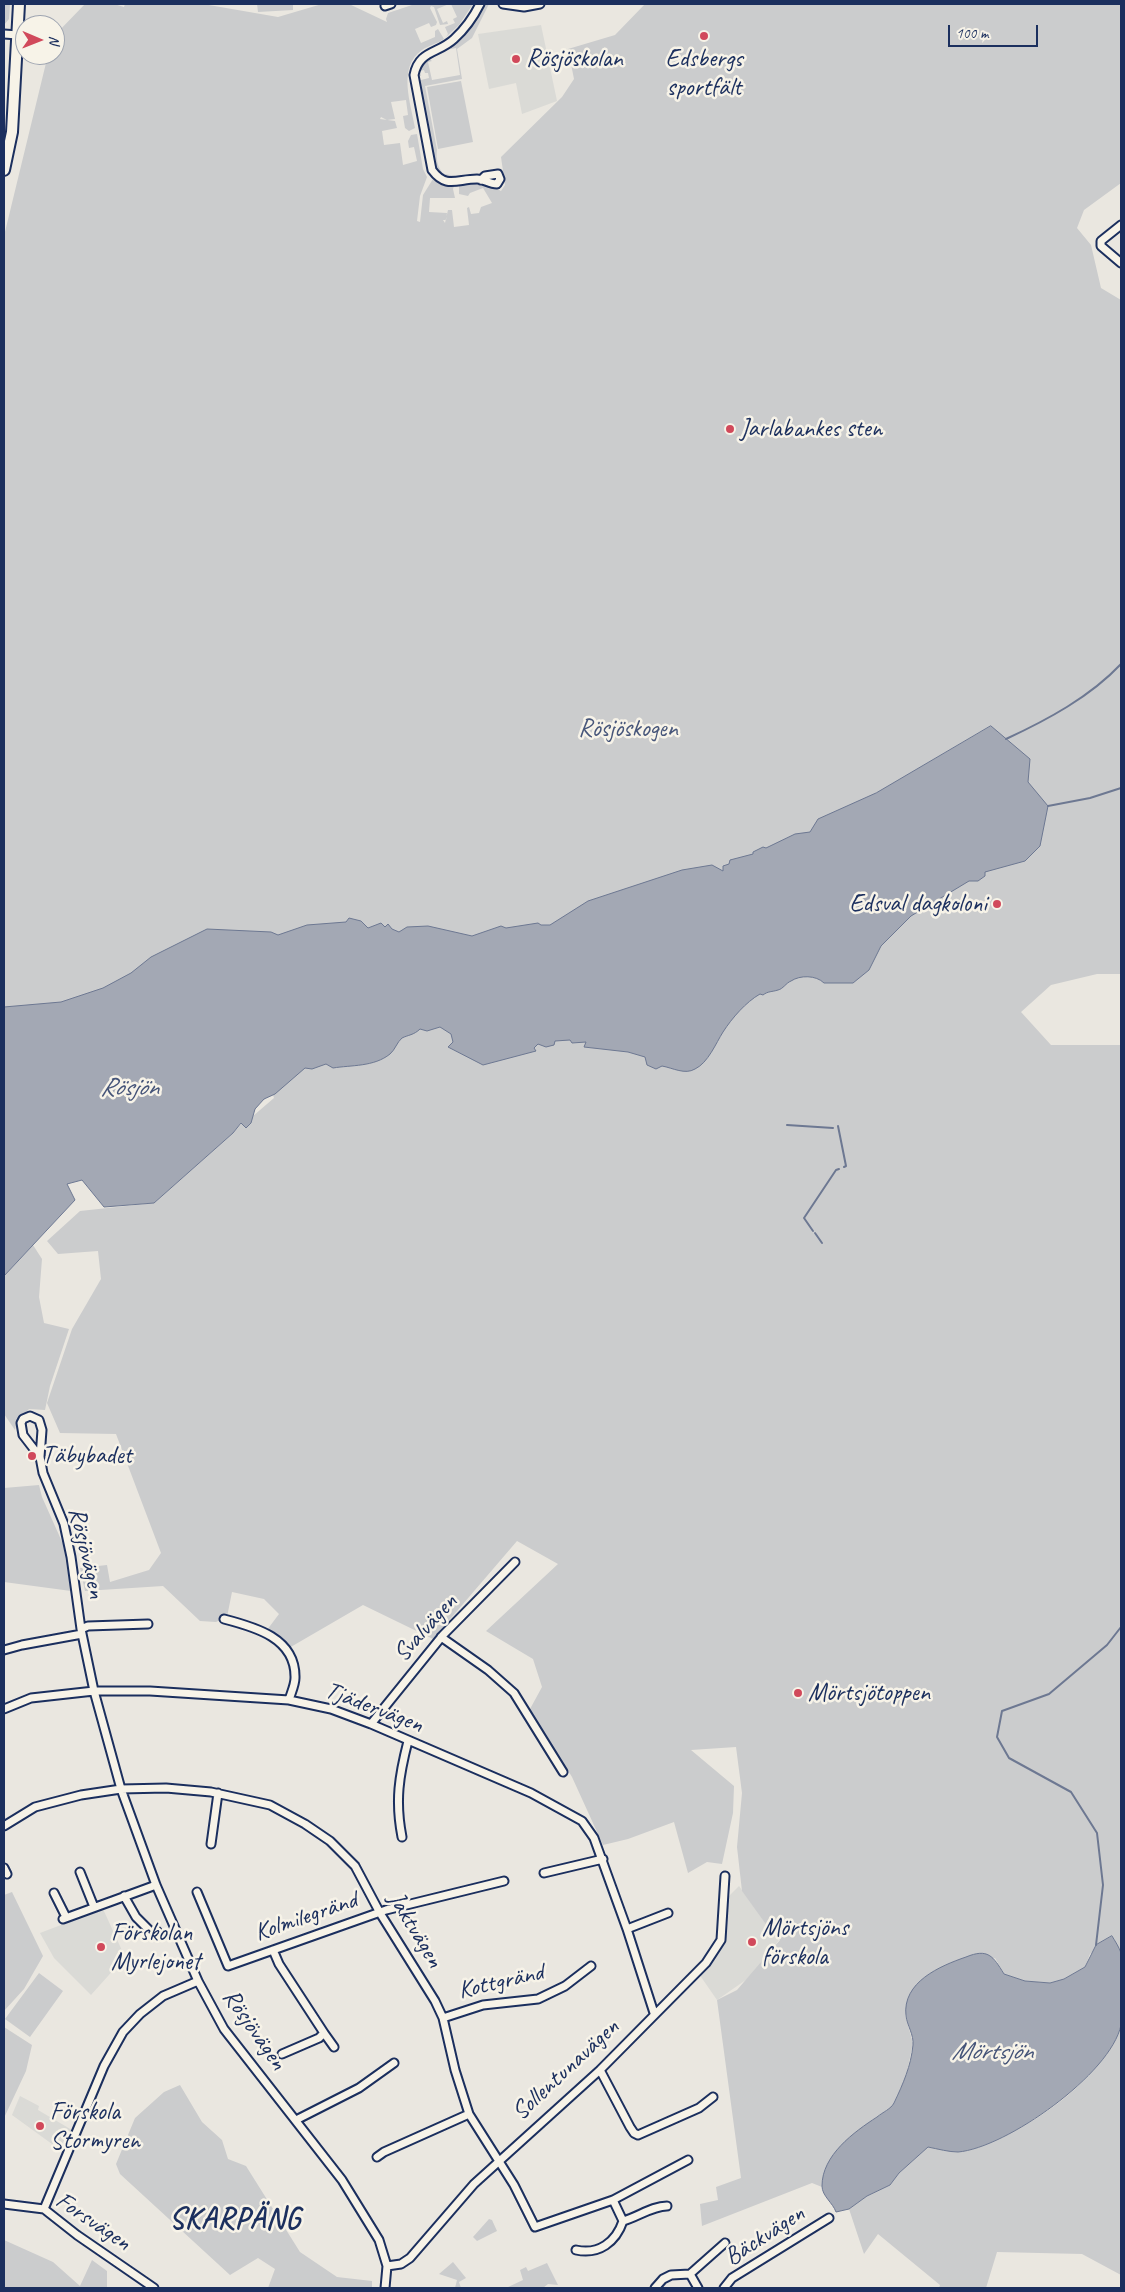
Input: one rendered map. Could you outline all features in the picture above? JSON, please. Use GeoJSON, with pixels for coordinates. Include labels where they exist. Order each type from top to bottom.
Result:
{"type":"FeatureCollection","features":[{"type":"Feature","properties":{"kind":"main road"},"geometry":{"type":"LineString","coordinates":[[4,170],[12,132],[16,65]]}},
{"type":"Feature","properties":{"kind":"street"},"geometry":{"type":"LineString","coordinates":[[480,4],[468,25],[453,40],[419,61],[414,75],[432,170],[437,177],[450,182],[481,180]]}},
{"type":"Feature","properties":{"kind":"street"},"geometry":{"type":"LineString","coordinates":[[503,4],[524,7],[540,4]]}},
{"type":"Feature","properties":{"kind":"street"},"geometry":{"type":"LineString","coordinates":[[1121,225],[1101,241],[1101,246],[1121,263]]}},
{"type":"Feature","properties":{"kind":"street","name":"Rösjövägen"},"geometry":{"type":"LineString","coordinates":[[40,1457],[22,1435],[21,1423],[25,1418],[33,1417],[39,1420],[42,1439],[40,1457],[43,1473],[64,1524],[94,1691],[121,1789],[156,1885],[198,1981],[224,2029],[342,2180],[379,2240],[387,2266],[384,2288]]}},
{"type":"Feature","properties":{"kind":"street","name":"Svalvägen"},"geometry":{"type":"LineString","coordinates":[[371,1724],[441,1637],[515,1562]]}},
{"type":"Feature","properties":{"kind":"street"},"geometry":{"type":"LineString","coordinates":[[224,1619],[259,1629],[278,1640],[292,1660],[295,1678],[289,1700]]}},
{"type":"Feature","properties":{"kind":"street","name":"Rösjövägen"},"geometry":{"type":"LineString","coordinates":[[82,1632],[88,1626],[148,1624]]}},
{"type":"Feature","properties":{"kind":"street"},"geometry":{"type":"LineString","coordinates":[[4,1650],[82,1632]]}},
{"type":"Feature","properties":{"kind":"street"},"geometry":{"type":"LineString","coordinates":[[441,1637],[488,1670],[514,1693],[563,1772]]}},
{"type":"Feature","properties":{"kind":"street","name":"Tjädervägen"},"geometry":{"type":"LineString","coordinates":[[4,1709],[31,1698],[94,1691],[159,1691],[289,1700],[331,1709],[371,1724],[531,1793],[582,1821],[594,1838],[603,1859],[654,2013]]}},
{"type":"Feature","properties":{"kind":"street"},"geometry":{"type":"LineString","coordinates":[[402,1837],[398,1817],[399,1776],[408,1741]]}},
{"type":"Feature","properties":{"kind":"street","name":"Jaktvägen"},"geometry":{"type":"LineString","coordinates":[[4,1826],[35,1807],[81,1794],[121,1789],[166,1788],[218,1793],[270,1805],[305,1824],[330,1841],[354,1866],[380,1913],[435,2001],[443,2018],[455,2070],[469,2114],[514,2185],[535,2227],[612,2200]]}},
{"type":"Feature","properties":{"kind":"street"},"geometry":{"type":"LineString","coordinates":[[210,1844],[218,1793]]}},
{"type":"Feature","properties":{"kind":"street"},"geometry":{"type":"LineString","coordinates":[[544,1873],[603,1859]]}},
{"type":"Feature","properties":{"kind":"street"},"geometry":{"type":"LineString","coordinates":[[80,1872],[94,1906]]}},
{"type":"Feature","properties":{"kind":"street","name":"Sollentunavägen"},"geometry":{"type":"LineString","coordinates":[[387,2266],[400,2264],[410,2258],[474,2184],[498,2160],[600,2070],[654,2013],[706,1963],[720,1940],[725,1876]]}},
{"type":"Feature","properties":{"kind":"street","name":"Kolmilegränd"},"geometry":{"type":"LineString","coordinates":[[196,1892],[228,1966],[380,1913],[504,1881]]}},
{"type":"Feature","properties":{"kind":"street"},"geometry":{"type":"LineString","coordinates":[[54,1893],[64,1918],[156,1885]]}},
{"type":"Feature","properties":{"kind":"street"},"geometry":{"type":"LineString","coordinates":[[124,1896],[136,1918],[152,1933],[158,1931]]}},
{"type":"Feature","properties":{"kind":"street"},"geometry":{"type":"LineString","coordinates":[[627,1929],[668,1913]]}},
{"type":"Feature","properties":{"kind":"street"},"geometry":{"type":"LineString","coordinates":[[273,1950],[280,1964],[334,2047]]}},
{"type":"Feature","properties":{"kind":"street","name":"Kottgränd"},"geometry":{"type":"LineString","coordinates":[[443,2018],[483,2005],[538,1999],[565,1986],[591,1966]]}},
{"type":"Feature","properties":{"kind":"street"},"geometry":{"type":"LineString","coordinates":[[44,2209],[104,2066],[123,2032],[140,2014],[163,1996],[198,1981]]}},
{"type":"Feature","properties":{"kind":"street"},"geometry":{"type":"LineString","coordinates":[[282,2054],[319,2038],[324,2033]]}},
{"type":"Feature","properties":{"kind":"street"},"geometry":{"type":"LineString","coordinates":[[296,2120],[300,2116],[359,2088],[394,2063]]}},
{"type":"Feature","properties":{"kind":"street"},"geometry":{"type":"LineString","coordinates":[[600,2070],[630,2127],[638,2135],[699,2108],[713,2098]]}},
{"type":"Feature","properties":{"kind":"street"},"geometry":{"type":"LineString","coordinates":[[377,2157],[384,2152],[469,2114]]}},
{"type":"Feature","properties":{"kind":"street"},"geometry":{"type":"LineString","coordinates":[[576,2250],[585,2252],[611,2244],[620,2232],[623,2221],[612,2200],[688,2160]]}},
{"type":"Feature","properties":{"kind":"street","name":"Forsvägen"},"geometry":{"type":"LineString","coordinates":[[4,2204],[44,2209],[77,2235],[154,2288]]}},
{"type":"Feature","properties":{"kind":"street"},"geometry":{"type":"LineString","coordinates":[[623,2221],[647,2213],[657,2206],[667,2206]]}},
{"type":"Feature","properties":{"kind":"street","name":"Bäckvägen"},"geometry":{"type":"LineString","coordinates":[[724,2288],[732,2278],[829,2218]]}},
{"type":"Feature","properties":{"kind":"street","name":"Bäckvägen"},"geometry":{"type":"LineString","coordinates":[[690,2274],[725,2243]]}},
{"type":"Feature","properties":{"kind":"street"},"geometry":{"type":"LineString","coordinates":[[655,2288],[663,2279],[690,2274],[698,2288]]}},
{"type":"Feature","properties":{"kind":"shaded area","name":"Rösjöskolan"},"geometry":{"type":"Polygon","coordinates":[[[541,25],[557,101],[522,114],[516,83],[489,89],[478,34],[541,25]]]}},
{"type":"Feature","properties":{"kind":"shaded area","name":"Mörtsjöns förskola"},"geometry":{"type":"Polygon","coordinates":[[[739,1886],[779,1940],[753,1975],[717,2000],[699,1974],[726,1943],[727,1898],[739,1886]]]}},
{"type":"Feature","properties":{"kind":"shaded area"},"geometry":{"type":"Polygon","coordinates":[[[103,1909],[125,1957],[91,1995],[54,1958],[40,1933],[103,1909]]]}},
{"type":"Feature","properties":{"kind":"shaded area"},"geometry":{"type":"Polygon","coordinates":[[[20,2096],[39,2106],[38,2110],[72,2130],[63,2152],[12,2115],[20,2096]]]}},
{"type":"Feature","properties":{"kind":"green space"},"geometry":{"type":"Polygon","coordinates":[[[4,4],[10,4],[9,19],[4,25],[4,4]]]}},
{"type":"Feature","properties":{"kind":"green space","name":"Rösjöskogen"},"geometry":{"type":"Polygon","coordinates":[[[85,4],[114,4],[124,7],[125,4],[203,4],[278,17],[322,4],[349,4],[387,22],[388,13],[415,4],[449,4],[437,9],[443,23],[447,21],[448,24],[440,25],[434,7],[431,6],[430,8],[437,22],[436,25],[431,27],[429,23],[415,29],[421,43],[435,37],[435,31],[438,29],[444,39],[422,50],[414,57],[410,66],[408,86],[415,128],[409,131],[405,128],[403,116],[408,115],[406,100],[391,102],[395,119],[387,120],[395,121],[397,128],[382,131],[384,145],[400,143],[403,165],[417,161],[414,147],[409,148],[408,141],[411,135],[417,134],[423,169],[427,177],[420,196],[417,221],[420,222],[423,195],[433,179],[454,186],[455,198],[430,198],[429,212],[447,213],[447,216],[448,210],[452,210],[454,227],[469,225],[467,208],[469,207],[471,214],[479,213],[481,207],[492,203],[483,188],[470,193],[468,196],[459,194],[459,183],[482,181],[501,191],[505,185],[501,157],[562,97],[574,79],[568,49],[615,35],[645,4],[1121,4],[1121,183],[1084,210],[1077,228],[1091,245],[1101,288],[1121,300],[1121,974],[1097,974],[1051,985],[1021,1012],[1051,1045],[1121,1045],[1121,1953],[1112,1936],[1090,1954],[1085,1967],[1064,1979],[1050,1983],[1025,1981],[1004,1974],[995,1958],[905,2015],[913,2043],[906,2077],[892,2107],[875,2118],[825,2170],[822,2187],[812,2183],[702,2226],[700,2204],[718,2200],[716,2187],[741,2178],[717,2000],[737,1990],[780,1940],[773,1934],[742,1891],[737,1847],[742,1793],[736,1747],[691,1750],[734,1786],[733,1813],[722,1864],[707,1862],[688,1873],[674,1822],[628,1839],[603,1845],[572,1777],[530,1709],[542,1687],[533,1659],[486,1631],[558,1564],[517,1541],[433,1639],[363,1605],[289,1648],[284,1641],[267,1630],[279,1614],[264,1599],[232,1592],[227,1617],[216,1622],[200,1621],[163,1586],[85,1591],[80,1568],[107,1565],[110,1582],[149,1570],[161,1553],[116,1434],[60,1433],[47,1403],[72,1329],[101,1279],[98,1251],[58,1254],[47,1241],[80,1211],[154,1203],[242,1123],[245,1128],[248,1116],[4,1125],[4,236],[46,65],[65,65],[65,25],[85,4]],[[273,1095],[258,1106],[253,1116],[274,1098],[273,1095]]]}},
{"type":"Feature","properties":{"kind":"green space"},"geometry":{"type":"Polygon","coordinates":[[[257,4],[293,4],[293,10],[258,12],[257,4]]]}},
{"type":"Feature","properties":{"kind":"green space"},"geometry":{"type":"Polygon","coordinates":[[[451,4],[473,4],[459,25],[446,37],[448,34],[445,27],[455,23],[453,19],[457,17],[451,4]]]}},
{"type":"Feature","properties":{"kind":"green space"},"geometry":{"type":"Polygon","coordinates":[[[484,4],[489,4],[472,38],[457,49],[462,79],[425,86],[437,150],[438,166],[444,174],[457,176],[458,179],[443,177],[434,169],[417,81],[429,78],[428,73],[425,73],[424,70],[420,71],[421,76],[417,76],[419,67],[428,58],[432,61],[428,62],[432,80],[460,75],[456,48],[451,49],[451,45],[467,30],[484,4]]]}},
{"type":"Feature","properties":{"kind":"green space"},"geometry":{"type":"Polygon","coordinates":[[[461,81],[473,142],[438,149],[427,87],[461,81]]]}},
{"type":"Feature","properties":{"kind":"green space"},"geometry":{"type":"Polygon","coordinates":[[[33,1245],[42,1259],[39,1297],[44,1323],[69,1329],[50,1386],[45,1410],[29,1409],[17,1421],[15,1430],[4,1414],[4,1276],[33,1245]]]}},
{"type":"Feature","properties":{"kind":"green space"},"geometry":{"type":"Polygon","coordinates":[[[39,1485],[42,1497],[63,1544],[71,1591],[4,1582],[4,1488],[39,1485]]]}},
{"type":"Feature","properties":{"kind":"green space"},"geometry":{"type":"Polygon","coordinates":[[[12,1892],[43,1956],[24,1989],[4,2011],[4,1895],[12,1892]]]}},
{"type":"Feature","properties":{"kind":"green space"},"geometry":{"type":"Polygon","coordinates":[[[39,1973],[63,1991],[30,2037],[5,2019],[39,1973]]]}},
{"type":"Feature","properties":{"kind":"green space"},"geometry":{"type":"Polygon","coordinates":[[[1121,2024],[1121,2275],[1082,2254],[997,2252],[986,2288],[939,2288],[940,2285],[878,2234],[864,2254],[849,2209],[867,2196],[890,2185],[899,2173],[928,2147],[954,2151],[973,2149],[1014,2131],[1051,2108],[1069,2094],[1100,2062],[1121,2024]]]}},
{"type":"Feature","properties":{"kind":"green space"},"geometry":{"type":"Polygon","coordinates":[[[4,2027],[32,2045],[26,2071],[4,2118],[4,2027]]]}},
{"type":"Feature","properties":{"kind":"green space"},"geometry":{"type":"Polygon","coordinates":[[[180,2085],[202,2122],[222,2140],[228,2159],[246,2166],[300,2252],[337,2277],[372,2281],[372,2288],[268,2288],[275,2269],[258,2258],[230,2275],[120,2174],[116,2164],[135,2118],[164,2092],[180,2085]]]}},
{"type":"Feature","properties":{"kind":"green space"},"geometry":{"type":"Polygon","coordinates":[[[489,2219],[492,2220],[497,2231],[477,2241],[473,2237],[489,2219]]]}},
{"type":"Feature","properties":{"kind":"green space"},"geometry":{"type":"Polygon","coordinates":[[[4,2240],[53,2262],[80,2286],[92,2260],[107,2271],[107,2288],[4,2288],[4,2240]]]}},
{"type":"Feature","properties":{"kind":"green space"},"geometry":{"type":"Polygon","coordinates":[[[453,2262],[466,2278],[459,2282],[461,2288],[455,2288],[457,2280],[439,2274],[453,2262]]]}},
{"type":"Feature","properties":{"kind":"green space"},"geometry":{"type":"Polygon","coordinates":[[[547,2263],[558,2285],[548,2284],[543,2288],[506,2288],[523,2280],[520,2270],[526,2267],[528,2271],[547,2263]]]}},
{"type":"Feature","properties":{"kind":"water","name":"Rösjön"},"geometry":{"type":"Polygon","coordinates":[[[991,726],[1030,759],[1028,782],[1048,806],[1040,846],[1025,861],[985,872],[985,876],[978,881],[969,881],[911,916],[881,946],[869,970],[853,983],[824,983],[817,978],[803,977],[789,982],[780,989],[763,995],[760,994],[735,1016],[704,1062],[691,1071],[662,1066],[656,1069],[647,1065],[645,1057],[628,1052],[584,1047],[586,1042],[572,1043],[570,1040],[555,1041],[554,1045],[546,1047],[538,1044],[534,1048],[536,1051],[483,1065],[448,1047],[453,1042],[451,1034],[440,1027],[427,1031],[420,1029],[402,1038],[390,1054],[377,1061],[362,1065],[333,1068],[326,1064],[312,1069],[305,1068],[275,1094],[264,1099],[255,1109],[251,1123],[246,1128],[241,1123],[233,1133],[154,1203],[104,1207],[82,1180],[67,1184],[75,1200],[4,1276],[4,1007],[61,1002],[103,988],[131,973],[151,957],[207,929],[271,932],[278,935],[307,925],[346,922],[349,918],[361,921],[368,928],[381,923],[385,927],[388,924],[392,929],[399,932],[407,927],[428,926],[472,936],[501,926],[506,928],[538,923],[550,925],[588,901],[682,870],[712,865],[723,871],[723,866],[729,864],[730,860],[753,854],[753,852],[763,847],[766,848],[795,834],[810,832],[818,819],[876,793],[991,726]]]}},
{"type":"Feature","properties":{"kind":"water","name":"Mörtsjön"},"geometry":{"type":"Polygon","coordinates":[[[1112,1936],[1122,1958],[1121,2025],[1113,2044],[1098,2065],[1078,2086],[1028,2123],[978,2147],[958,2152],[928,2147],[899,2173],[890,2185],[867,2196],[849,2209],[836,2212],[822,2190],[823,2175],[833,2154],[849,2137],[889,2109],[894,2103],[906,2075],[912,2053],[913,2041],[906,2016],[906,2004],[916,1985],[945,1965],[980,1953],[993,1958],[1004,1974],[1025,1981],[1050,1983],[1064,1979],[1085,1967],[1096,1945],[1112,1936]]]}},
{"type":"Feature","properties":{"kind":"waterway"},"geometry":{"type":"LineString","coordinates":[[1006,739],[1067,707],[1096,687],[1121,664]]}},
{"type":"Feature","properties":{"kind":"waterway"},"geometry":{"type":"LineString","coordinates":[[1048,806],[1090,798],[1121,788]]}},
{"type":"Feature","properties":{"kind":"waterway"},"geometry":{"type":"LineString","coordinates":[[787,1125],[833,1128]]}},
{"type":"Feature","properties":{"kind":"waterway"},"geometry":{"type":"LineString","coordinates":[[838,1126],[846,1166],[844,1167]]}},
{"type":"Feature","properties":{"kind":"waterway"},"geometry":{"type":"LineString","coordinates":[[813,1231],[804,1218],[836,1170],[839,1169]]}},
{"type":"Feature","properties":{"kind":"waterway"},"geometry":{"type":"LineString","coordinates":[[815,1233],[822,1243]]}},
{"type":"Feature","properties":{"kind":"waterway"},"geometry":{"type":"LineString","coordinates":[[1096,1945],[1103,1885],[1097,1833],[1071,1792],[1009,1758],[997,1737],[1002,1711],[1049,1694],[1107,1645],[1121,1627]]}},
{"type":"Feature","properties":{"kind":"place","name":"Edsbergs sportfält"},"geometry":{"type":"Point","coordinates":[704,36]}},
{"type":"Feature","properties":{"kind":"place","name":"Rösjöskolan"},"geometry":{"type":"Point","coordinates":[516,59]}},
{"type":"Feature","properties":{"kind":"place","name":"Jarlabankes sten"},"geometry":{"type":"Point","coordinates":[730,429]}},
{"type":"Feature","properties":{"kind":"place","name":"Edsval dagkoloni"},"geometry":{"type":"Point","coordinates":[997,904]}},
{"type":"Feature","properties":{"kind":"place","name":"Täbybadet"},"geometry":{"type":"Point","coordinates":[32,1456]}},
{"type":"Feature","properties":{"kind":"place","name":"Mörtsjötoppen"},"geometry":{"type":"Point","coordinates":[798,1693]}},
{"type":"Feature","properties":{"kind":"place","name":"Mörtsjöns förskola"},"geometry":{"type":"Point","coordinates":[752,1942]}},
{"type":"Feature","properties":{"kind":"place","name":"Förskolan Myrlejonet"},"geometry":{"type":"Point","coordinates":[101,1947]}},
{"type":"Feature","properties":{"kind":"place","name":"Förskola Stormyren"},"geometry":{"type":"Point","coordinates":[40,2126]}},
{"type":"Feature","properties":{"kind":"district","name":"SKARPÄNG"},"geometry":{"type":"Point","coordinates":[235,2220]}}]}
